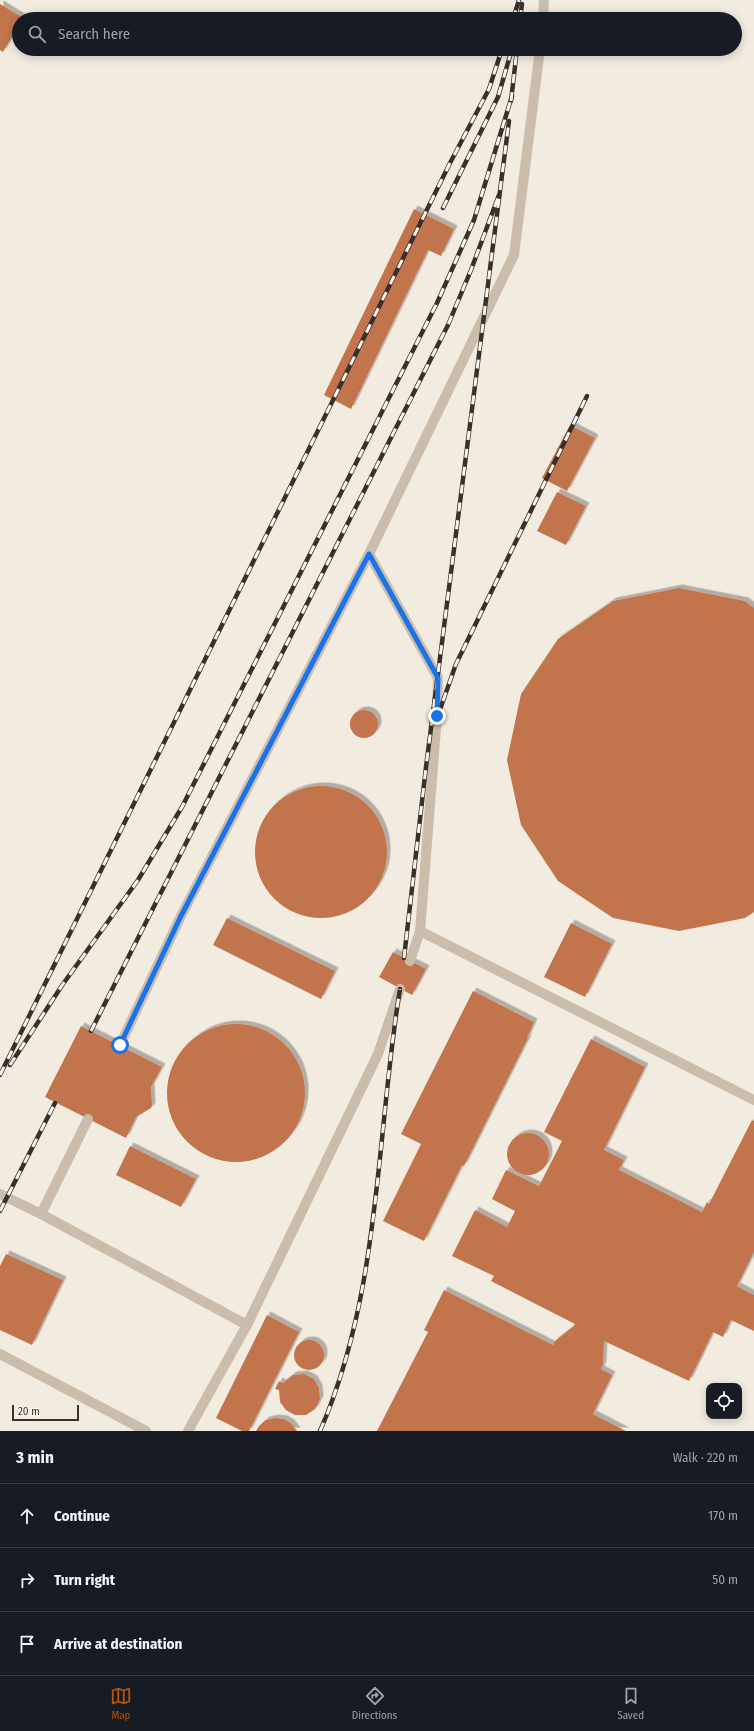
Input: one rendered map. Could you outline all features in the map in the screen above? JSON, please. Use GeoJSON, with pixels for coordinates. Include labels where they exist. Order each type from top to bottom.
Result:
{"type":"FeatureCollection","features":[{"type":"Feature","properties":{"kind":"lane"},"geometry":{"type":"LineString","coordinates":[[543,12],[544,0]]}},
{"type":"Feature","properties":{"kind":"lane"},"geometry":{"type":"LineString","coordinates":[[120,1045],[180,918],[369,554],[514,255],[539,56]]}},
{"type":"Feature","properties":{"kind":"lane"},"geometry":{"type":"LineString","coordinates":[[369,554],[438,678],[437,716],[420,931],[410,961]]}},
{"type":"Feature","properties":{"kind":"lane"},"geometry":{"type":"LineString","coordinates":[[420,931],[754,1100]]}},
{"type":"Feature","properties":{"kind":"lane"},"geometry":{"type":"LineString","coordinates":[[188,1431],[247,1325],[378,1054],[400,988]]}},
{"type":"Feature","properties":{"kind":"lane"},"geometry":{"type":"LineString","coordinates":[[40,1214],[88,1119]]}},
{"type":"Feature","properties":{"kind":"lane"},"geometry":{"type":"LineString","coordinates":[[0,1194],[247,1325]]}},
{"type":"Feature","properties":{"kind":"lane"},"geometry":{"type":"LineString","coordinates":[[0,1354],[146,1431]]}},
{"type":"Feature","properties":{"kind":"building"},"geometry":{"type":"Polygon","coordinates":[[[0,4],[13,12],[12,37],[3,52],[0,50],[0,4]]]}},
{"type":"Feature","properties":{"kind":"building"},"geometry":{"type":"Polygon","coordinates":[[[414,209],[454,229],[441,256],[428,250],[351,409],[324,395],[414,209]]]}},
{"type":"Feature","properties":{"kind":"building"},"geometry":{"type":"Polygon","coordinates":[[[570,425],[595,438],[567,491],[542,478],[570,425]]]}},
{"type":"Feature","properties":{"kind":"building"},"geometry":{"type":"Polygon","coordinates":[[[557,492],[586,506],[566,545],[537,531],[557,492]]]}},
{"type":"Feature","properties":{"kind":"building"},"geometry":{"type":"Polygon","coordinates":[[[679,588],[745,601],[754,608],[754,912],[745,918],[679,931],[613,918],[558,881],[521,825],[507,760],[521,694],[558,639],[613,601],[679,588]]]}},
{"type":"Feature","properties":{"kind":"building"},"geometry":{"type":"Polygon","coordinates":[[[364,710],[374,714],[378,724],[374,734],[364,738],[354,734],[350,724],[354,714],[364,710]]]}},
{"type":"Feature","properties":{"kind":"building"},"geometry":{"type":"Polygon","coordinates":[[[328,786],[340,788],[352,793],[368,805],[380,821],[385,833],[387,852],[385,871],[380,883],[368,899],[352,911],[340,916],[314,918],[302,916],[290,911],[274,899],[262,883],[257,871],[255,845],[257,833],[262,821],[274,805],[290,793],[302,788],[328,786]]]}},
{"type":"Feature","properties":{"kind":"building"},"geometry":{"type":"Polygon","coordinates":[[[227,918],[335,971],[321,999],[213,945],[227,918]]]}},
{"type":"Feature","properties":{"kind":"building"},"geometry":{"type":"Polygon","coordinates":[[[571,923],[612,944],[585,997],[544,977],[571,923]]]}},
{"type":"Feature","properties":{"kind":"building"},"geometry":{"type":"Polygon","coordinates":[[[393,952],[426,969],[412,995],[379,977],[393,952]]]}},
{"type":"Feature","properties":{"kind":"building"},"geometry":{"type":"Polygon","coordinates":[[[473,991],[534,1022],[528,1038],[464,1166],[462,1165],[424,1241],[383,1221],[421,1144],[401,1134],[473,991]]]}},
{"type":"Feature","properties":{"kind":"building"},"geometry":{"type":"Polygon","coordinates":[[[243,1024],[263,1029],[275,1035],[290,1049],[300,1066],[304,1079],[304,1107],[300,1120],[294,1132],[280,1147],[263,1157],[250,1161],[229,1162],[209,1157],[197,1151],[182,1137],[172,1120],[168,1107],[167,1086],[172,1066],[178,1054],[192,1039],[209,1029],[222,1025],[243,1024]]]}},
{"type":"Feature","properties":{"kind":"building"},"geometry":{"type":"Polygon","coordinates":[[[81,1026],[162,1067],[151,1087],[151,1108],[136,1117],[126,1138],[45,1097],[81,1026]]]}},
{"type":"Feature","properties":{"kind":"building"},"geometry":{"type":"Polygon","coordinates":[[[591,1039],[645,1067],[604,1150],[624,1160],[619,1170],[702,1212],[707,1202],[709,1204],[752,1120],[754,1121],[754,1252],[737,1286],[754,1295],[754,1331],[731,1320],[723,1337],[713,1332],[689,1381],[604,1341],[603,1365],[601,1369],[612,1375],[593,1414],[626,1431],[377,1431],[428,1332],[424,1330],[444,1290],[553,1345],[555,1341],[574,1326],[575,1324],[491,1281],[494,1276],[452,1256],[475,1210],[507,1227],[515,1211],[492,1199],[506,1170],[539,1186],[562,1141],[544,1132],[591,1039]]]}},
{"type":"Feature","properties":{"kind":"building"},"geometry":{"type":"Polygon","coordinates":[[[528,1133],[543,1139],[549,1154],[543,1169],[528,1175],[513,1169],[507,1154],[513,1139],[528,1133]]]}},
{"type":"Feature","properties":{"kind":"building"},"geometry":{"type":"Polygon","coordinates":[[[130,1146],[196,1179],[181,1207],[116,1175],[130,1146]]]}},
{"type":"Feature","properties":{"kind":"building"},"geometry":{"type":"Polygon","coordinates":[[[6,1254],[63,1280],[32,1345],[0,1330],[0,1266],[6,1254]]]}},
{"type":"Feature","properties":{"kind":"building"},"geometry":{"type":"Polygon","coordinates":[[[267,1315],[299,1332],[249,1431],[242,1431],[216,1418],[267,1315]]]}},
{"type":"Feature","properties":{"kind":"building"},"geometry":{"type":"Polygon","coordinates":[[[309,1340],[320,1344],[324,1355],[320,1366],[309,1370],[298,1366],[294,1355],[298,1344],[309,1340]]]}},
{"type":"Feature","properties":{"kind":"building"},"geometry":{"type":"Polygon","coordinates":[[[304,1374],[314,1379],[319,1388],[320,1399],[315,1409],[306,1415],[295,1415],[286,1410],[280,1402],[279,1390],[275,1389],[279,1381],[283,1383],[293,1375],[304,1374]]]}},
{"type":"Feature","properties":{"kind":"building"},"geometry":{"type":"Polygon","coordinates":[[[275,1418],[284,1419],[291,1423],[297,1431],[256,1431],[266,1420],[275,1418]]]}},
{"type":"Feature","properties":{"kind":"railway"},"geometry":{"type":"LineString","coordinates":[[515,12],[519,0]]}},
{"type":"Feature","properties":{"kind":"railway"},"geometry":{"type":"LineString","coordinates":[[521,12],[522,4]]}},
{"type":"Feature","properties":{"kind":"railway"},"geometry":{"type":"LineString","coordinates":[[0,1075],[450,163],[489,89],[500,56]]}},
{"type":"Feature","properties":{"kind":"railway"},"geometry":{"type":"LineString","coordinates":[[443,208],[498,97],[510,56]]}},
{"type":"Feature","properties":{"kind":"railway"},"geometry":{"type":"LineString","coordinates":[[511,101],[516,56]]}},
{"type":"Feature","properties":{"kind":"railway"},"geometry":{"type":"LineString","coordinates":[[10,1065],[63,984],[138,880],[182,807],[437,303],[474,220],[512,96]]}},
{"type":"Feature","properties":{"kind":"railway"},"geometry":{"type":"LineString","coordinates":[[404,958],[426,767],[509,121]]}},
{"type":"Feature","properties":{"kind":"railway"},"geometry":{"type":"LineString","coordinates":[[91,1031],[448,325],[471,270],[499,195]]}},
{"type":"Feature","properties":{"kind":"railway"},"geometry":{"type":"LineString","coordinates":[[437,718],[456,664],[587,396]]}},
{"type":"Feature","properties":{"kind":"railway"},"geometry":{"type":"LineString","coordinates":[[320,1431],[340,1378],[355,1324],[366,1269],[374,1213],[392,1044],[400,989]]}},
{"type":"Feature","properties":{"kind":"railway"},"geometry":{"type":"LineString","coordinates":[[0,1211],[55,1103]]}},
{"type":"Feature","properties":{"kind":"route"},"geometry":{"type":"LineString","coordinates":[[120,1045],[180,918],[369,554],[438,678],[437,716]]}}]}
